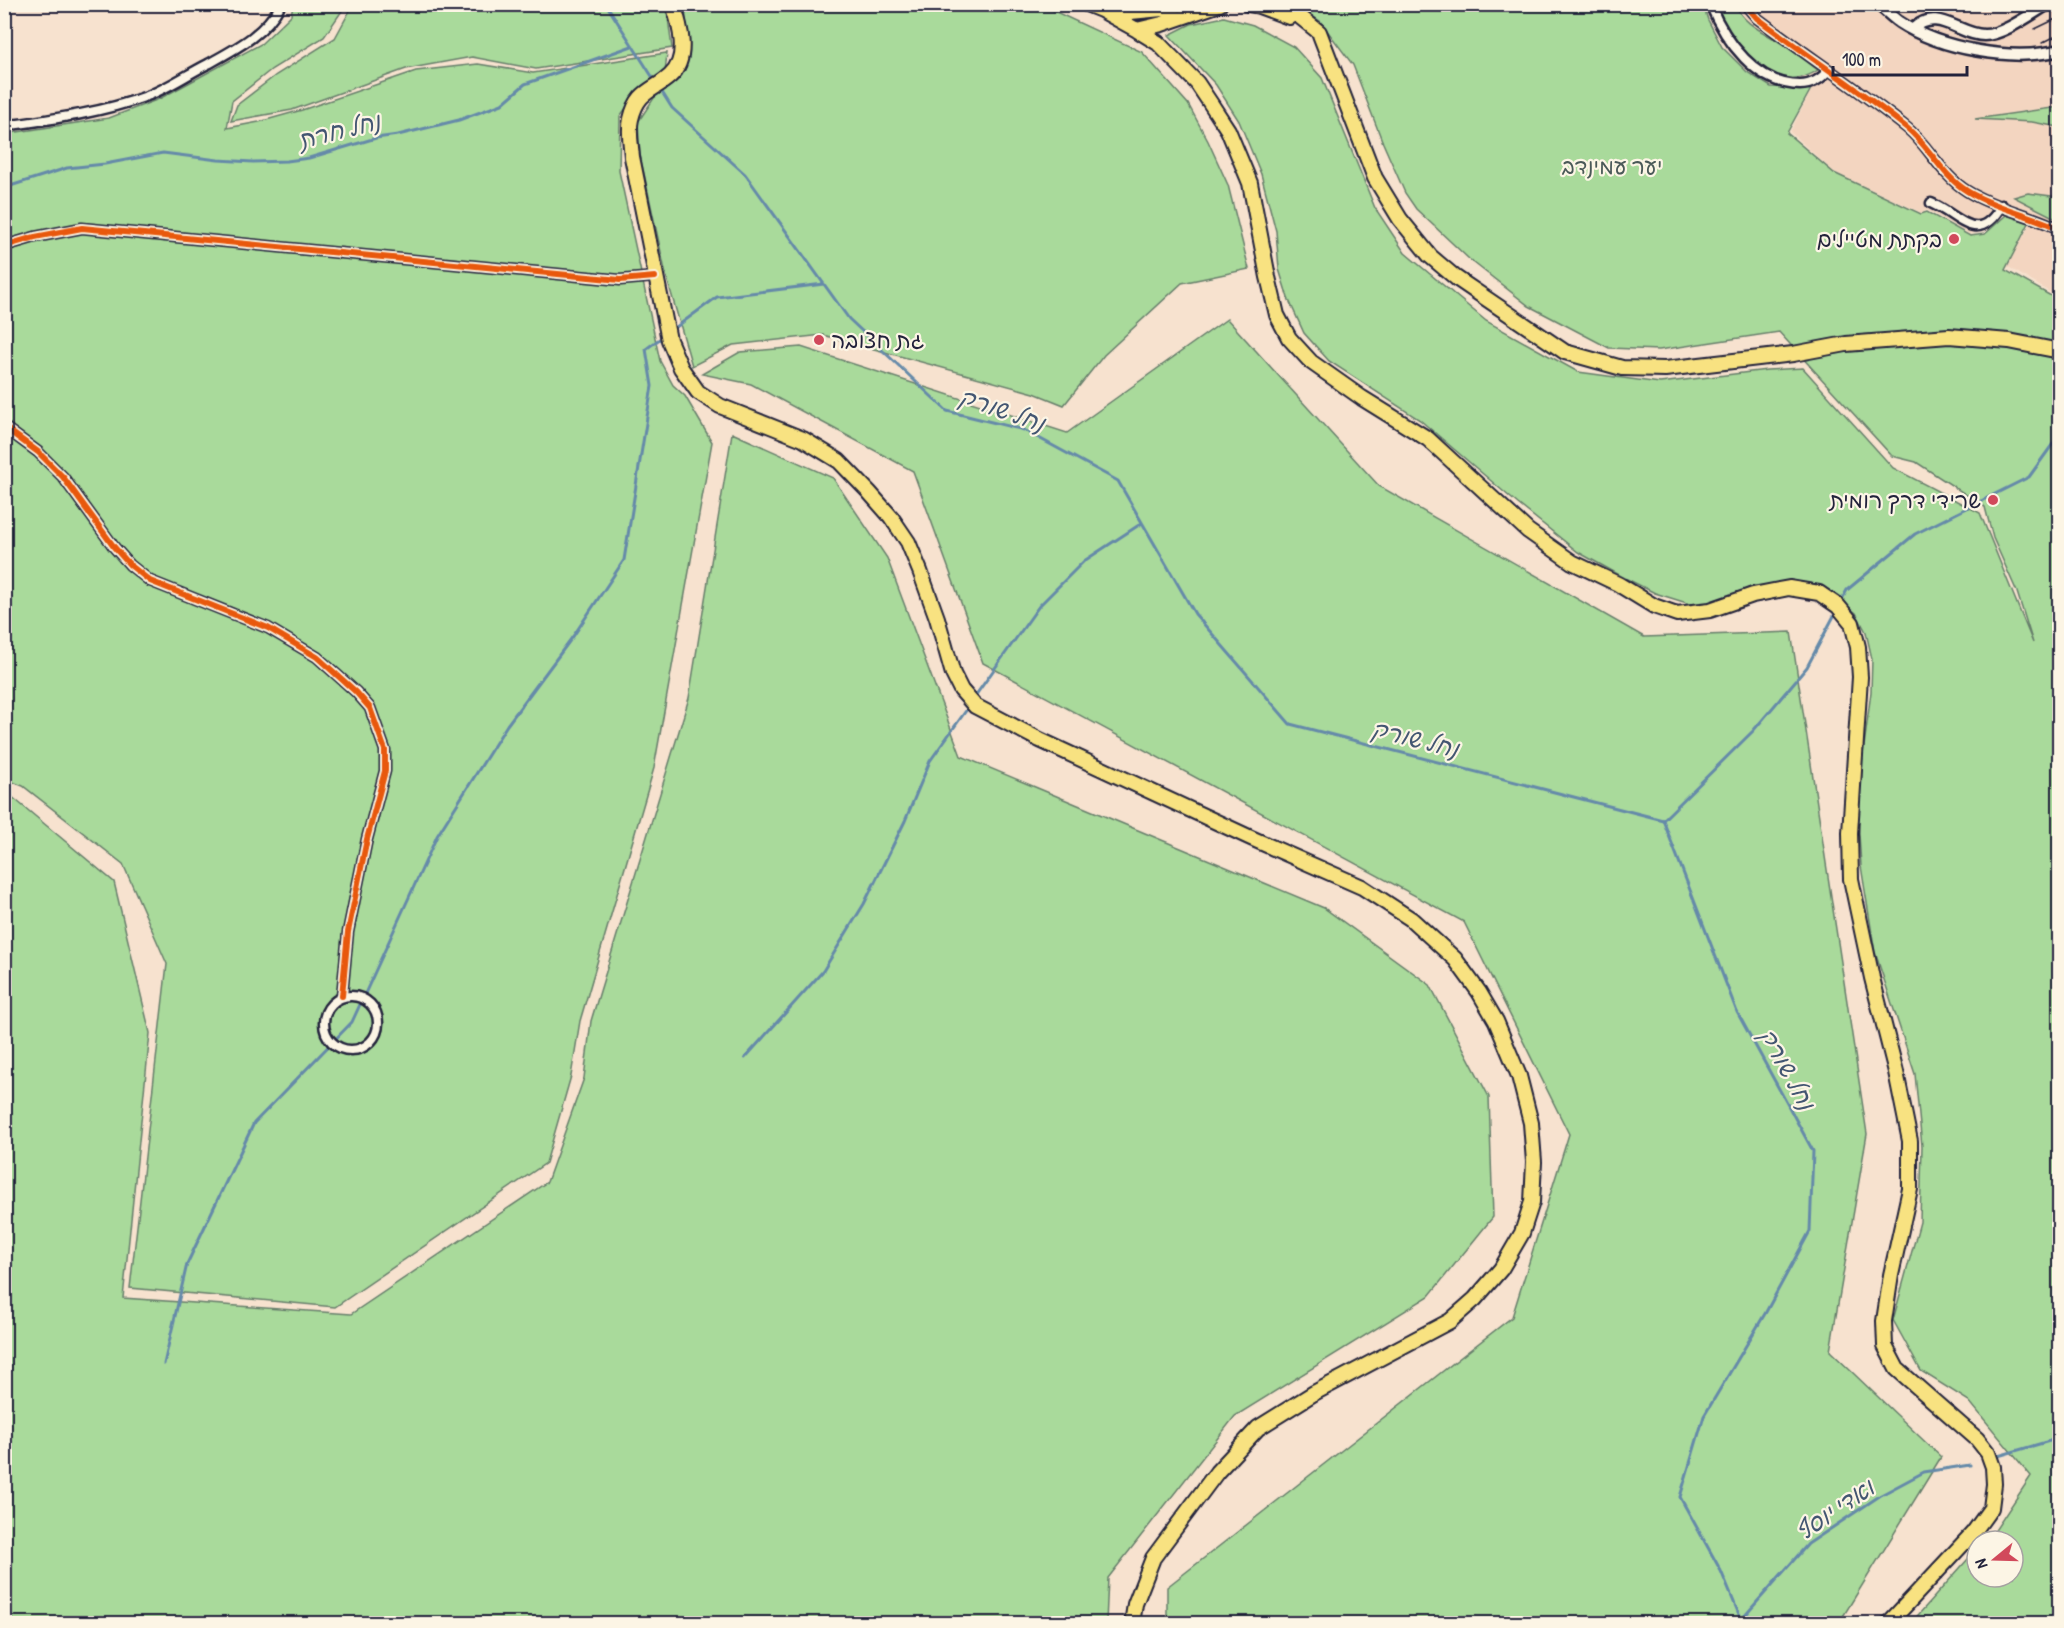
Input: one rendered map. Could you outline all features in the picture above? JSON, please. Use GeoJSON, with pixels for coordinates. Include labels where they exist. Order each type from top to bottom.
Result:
{"type":"FeatureCollection","features":[{"type":"Feature","properties":{"kind":"main road"},"geometry":{"type":"LineString","coordinates":[[673,4],[680,28],[681,47],[678,62],[670,76],[647,90],[637,103],[630,120],[630,129],[632,157],[669,340],[681,368],[698,392],[720,406],[803,439],[839,461],[891,517],[908,542],[920,571],[937,618],[953,674],[961,690],[975,706],[1040,740],[1362,887],[1411,919],[1455,959],[1479,992],[1496,1021],[1519,1076],[1531,1124],[1534,1162],[1532,1202],[1522,1233],[1501,1269],[1475,1299],[1450,1321],[1314,1393],[1258,1428],[1217,1472],[1153,1558],[1135,1605],[1132,1623]]}},
{"type":"Feature","properties":{"kind":"main road"},"geometry":{"type":"LineString","coordinates":[[1086,4],[1101,10],[1158,43],[1197,83],[1228,130],[1250,183],[1277,315],[1289,338],[1311,362],[1362,398],[1428,439],[1527,531],[1572,562],[1618,584],[1654,606],[1677,614],[1710,610],[1753,595],[1789,588],[1819,593],[1838,606],[1852,623],[1858,647],[1860,677],[1850,833],[1851,879],[1910,1141],[1910,1189],[1891,1275],[1884,1321],[1885,1346],[1897,1369],[1977,1439],[1988,1453],[1993,1467],[1994,1484],[1991,1508],[1973,1533],[1888,1623]]}},
{"type":"Feature","properties":{"kind":"main road"},"geometry":{"type":"LineString","coordinates":[[1101,10],[1120,13],[1172,8],[1186,4]]}},
{"type":"Feature","properties":{"kind":"main road"},"geometry":{"type":"LineString","coordinates":[[1137,30],[1220,4]]}},
{"type":"Feature","properties":{"kind":"main road"},"geometry":{"type":"LineString","coordinates":[[1248,4],[1286,15],[1319,32]]}},
{"type":"Feature","properties":{"kind":"main road"},"geometry":{"type":"LineString","coordinates":[[1278,4],[1294,12],[1319,32],[1376,178],[1400,219],[1430,256],[1456,278],[1565,352],[1622,368],[1665,369],[1793,354],[1846,344],[1950,336],[2009,341],[2060,351]]}},
{"type":"Feature","properties":{"kind":"main road"},"geometry":{"type":"LineString","coordinates":[[1137,30],[1146,21],[1172,8]]}},
{"type":"Feature","properties":{"kind":"street"},"geometry":{"type":"LineString","coordinates":[[4,126],[79,115],[149,95],[238,48],[259,34],[273,18],[281,4]]}},
{"type":"Feature","properties":{"kind":"street"},"geometry":{"type":"LineString","coordinates":[[1710,4],[1715,18],[1729,40],[1750,64],[1775,81],[1789,85],[1806,85],[1823,78],[1828,70]]}},
{"type":"Feature","properties":{"kind":"street"},"geometry":{"type":"LineString","coordinates":[[1745,4],[1757,18],[1909,130],[1948,176],[1969,193],[2060,229]]}},
{"type":"Feature","properties":{"kind":"street"},"geometry":{"type":"LineString","coordinates":[[1878,4],[1900,22],[1954,45],[1982,51],[2032,54],[2060,50]]}},
{"type":"Feature","properties":{"kind":"street"},"geometry":{"type":"LineString","coordinates":[[1913,29],[1923,22],[1936,20],[1975,34],[1991,34],[2048,4]]}},
{"type":"Feature","properties":{"kind":"street"},"geometry":{"type":"LineString","coordinates":[[1931,203],[1965,224],[1979,227],[1988,224],[2002,206]]}},
{"type":"Feature","properties":{"kind":"street"},"geometry":{"type":"LineString","coordinates":[[4,246],[82,228],[620,280],[656,277]]}},
{"type":"Feature","properties":{"kind":"street"},"geometry":{"type":"LineString","coordinates":[[4,427],[38,452],[63,477],[114,547],[130,565],[150,581],[268,628],[317,657],[356,692],[370,708],[385,750],[385,771],[367,839],[348,932],[342,996]]}},
{"type":"Feature","properties":{"kind":"street"},"geometry":{"type":"LineString","coordinates":[[351,995],[367,1000],[377,1014],[377,1032],[366,1046],[348,1050],[332,1042],[324,1026],[328,1008],[342,996],[351,995]]}},
{"type":"Feature","properties":{"kind":"shaded area"},"geometry":{"type":"Polygon","coordinates":[[[1707,5],[2059,5],[2059,298],[2007,266],[2032,221],[2006,211],[1983,231],[1969,234],[1927,210],[1922,213],[1834,172],[1790,132],[1813,87],[1781,86],[1741,58],[1725,44],[1707,5]]]}},
{"type":"Feature","properties":{"kind":"green space"},"geometry":{"type":"Polygon","coordinates":[[[663,4],[667,11],[672,48],[536,69],[472,57],[406,69],[292,110],[231,121],[237,105],[276,75],[335,38],[353,5],[663,4]]]}},
{"type":"Feature","properties":{"kind":"green space"},"geometry":{"type":"Polygon","coordinates":[[[293,5],[346,5],[324,37],[272,69],[232,101],[227,128],[302,110],[416,71],[478,64],[533,73],[667,53],[665,73],[641,89],[620,116],[619,171],[660,361],[673,385],[685,396],[712,442],[654,768],[580,1021],[571,1076],[546,1163],[335,1307],[130,1288],[167,964],[123,864],[23,786],[5,779],[4,134],[109,118],[159,99],[261,44],[291,15],[293,5]]]}},
{"type":"Feature","properties":{"kind":"green space"},"geometry":{"type":"Polygon","coordinates":[[[685,5],[1041,5],[1142,52],[1188,104],[1208,141],[1228,185],[1249,269],[1182,283],[1104,355],[1064,405],[1034,393],[823,335],[733,345],[692,366],[666,275],[640,155],[638,122],[654,98],[678,80],[688,46],[685,5]]]}},
{"type":"Feature","properties":{"kind":"green space","name":"יער עמינדב"},"geometry":{"type":"Polygon","coordinates":[[[1295,5],[1703,5],[1722,47],[1747,72],[1771,87],[1811,89],[1787,133],[1834,173],[1921,214],[1927,212],[1970,236],[1985,234],[2006,215],[2029,223],[2005,270],[2060,301],[2059,1623],[1911,1623],[1965,1562],[1965,1589],[2025,1589],[2025,1529],[1996,1529],[2031,1476],[1969,1401],[1921,1371],[1893,1320],[1920,1222],[1922,1146],[1915,1074],[1875,952],[1861,866],[1857,801],[1871,692],[1872,659],[1866,632],[1856,613],[1835,596],[1791,584],[1753,586],[1715,602],[1690,604],[1655,593],[1578,552],[1420,420],[1329,361],[1304,333],[1288,298],[1279,269],[1276,231],[1261,174],[1239,121],[1216,85],[1169,35],[1191,24],[1224,17],[1253,25],[1294,47],[1322,78],[1375,208],[1405,253],[1486,321],[1578,372],[1660,383],[1803,368],[1893,468],[1980,513],[2033,643],[2017,592],[1993,538],[1985,507],[1916,462],[1892,456],[1779,332],[1659,350],[1609,348],[1529,306],[1469,259],[1416,209],[1405,193],[1383,143],[1353,65],[1320,21],[1295,5]]]}},
{"type":"Feature","properties":{"kind":"green space"},"geometry":{"type":"Polygon","coordinates":[[[1712,5],[1736,5],[1739,12],[1751,24],[1818,70],[1805,76],[1792,78],[1767,72],[1736,45],[1723,27],[1712,5]]]}},
{"type":"Feature","properties":{"kind":"green space"},"geometry":{"type":"Polygon","coordinates":[[[2059,107],[2059,127],[2032,122],[1975,119],[2059,107]]]}},
{"type":"Feature","properties":{"kind":"green space"},"geometry":{"type":"Polygon","coordinates":[[[2028,193],[2059,197],[2059,220],[2014,197],[2028,193]]]}},
{"type":"Feature","properties":{"kind":"green space"},"geometry":{"type":"Polygon","coordinates":[[[1227,319],[1379,486],[1644,637],[1791,632],[1867,1134],[1830,1351],[1941,1457],[1839,1623],[1167,1623],[1167,1587],[1512,1317],[1569,1134],[1464,922],[983,663],[913,471],[751,384],[702,374],[740,352],[801,347],[1067,433],[1227,319]]]}},
{"type":"Feature","properties":{"kind":"green space"},"geometry":{"type":"Polygon","coordinates":[[[732,433],[833,478],[887,558],[961,756],[1324,908],[1430,985],[1489,1097],[1493,1217],[1429,1296],[1235,1416],[1108,1578],[1106,1623],[17,1624],[5,1616],[5,791],[114,882],[150,1033],[123,1298],[351,1314],[547,1182],[584,1078],[591,1021],[689,698],[732,433]]]}},
{"type":"Feature","properties":{"kind":"waterway","name":"נחל שורק"},"geometry":{"type":"LineString","coordinates":[[606,4],[655,81]]}},
{"type":"Feature","properties":{"kind":"waterway","name":"נחל חרת"},"geometry":{"type":"LineString","coordinates":[[4,188],[67,168],[105,164],[163,153],[253,162],[309,158],[376,138],[459,120],[502,104],[525,84],[632,46]]}},
{"type":"Feature","properties":{"kind":"waterway","name":"נחל שורק"},"geometry":{"type":"LineString","coordinates":[[660,89],[672,108],[745,174],[849,319],[947,411],[1024,430],[1118,481],[1195,614],[1290,724],[1663,820],[1737,1012],[1813,1151],[1810,1231],[1766,1312],[1704,1416],[1680,1497],[1721,1571],[1743,1624]]}},
{"type":"Feature","properties":{"kind":"waterway"},"geometry":{"type":"LineString","coordinates":[[672,330],[717,297],[824,284]]}},
{"type":"Feature","properties":{"kind":"waterway"},"geometry":{"type":"LineString","coordinates":[[164,1364],[187,1264],[254,1123],[352,1022],[437,836],[507,725],[574,635],[624,560],[652,386],[646,349],[665,335]]}},
{"type":"Feature","properties":{"kind":"waterway"},"geometry":{"type":"LineString","coordinates":[[1840,603],[1847,590],[1915,534],[2029,477],[2060,434]]}},
{"type":"Feature","properties":{"kind":"waterway"},"geometry":{"type":"LineString","coordinates":[[973,699],[1039,606],[1084,561],[1142,523]]}},
{"type":"Feature","properties":{"kind":"waterway"},"geometry":{"type":"LineString","coordinates":[[1663,820],[1753,731],[1807,667],[1836,612]]}},
{"type":"Feature","properties":{"kind":"waterway"},"geometry":{"type":"LineString","coordinates":[[745,1058],[823,971],[864,904],[905,821],[930,761],[970,705]]}},
{"type":"Feature","properties":{"kind":"waterway","name":"ואדי יוסף"},"geometry":{"type":"LineString","coordinates":[[1998,1456],[2060,1438]]}},
{"type":"Feature","properties":{"kind":"waterway","name":"ואדי יוסף"},"geometry":{"type":"LineString","coordinates":[[1742,1619],[1808,1544],[1881,1495],[1924,1472],[1970,1465]]}},
{"type":"Feature","properties":{"kind":"tram line"},"geometry":{"type":"LineString","coordinates":[[2035,29],[2060,17]]}},
{"type":"Feature","properties":{"kind":"tram line"},"geometry":{"type":"LineString","coordinates":[[2042,43],[2060,34]]}},
{"type":"Feature","properties":{"kind":"cycle path"},"geometry":{"type":"LineString","coordinates":[[1745,4],[1757,18],[1907,128],[1950,177],[1967,191],[1988,202],[2060,229]]}},
{"type":"Feature","properties":{"kind":"cycle path"},"geometry":{"type":"LineString","coordinates":[[4,246],[82,228],[620,280],[655,277]]}},
{"type":"Feature","properties":{"kind":"cycle path"},"geometry":{"type":"LineString","coordinates":[[4,427],[38,452],[63,477],[114,547],[130,565],[150,581],[268,628],[317,657],[356,692],[370,708],[385,750],[385,771],[367,839],[348,932],[342,996]]}},
{"type":"Feature","properties":{"kind":"place","name":"בקתת מטיילים"},"geometry":{"type":"Point","coordinates":[1954,239]}},
{"type":"Feature","properties":{"kind":"place","name":"גת חצובה"},"geometry":{"type":"Point","coordinates":[819,340]}},
{"type":"Feature","properties":{"kind":"place","name":"שרידי דרך רומית"},"geometry":{"type":"Point","coordinates":[1993,500]}}]}
